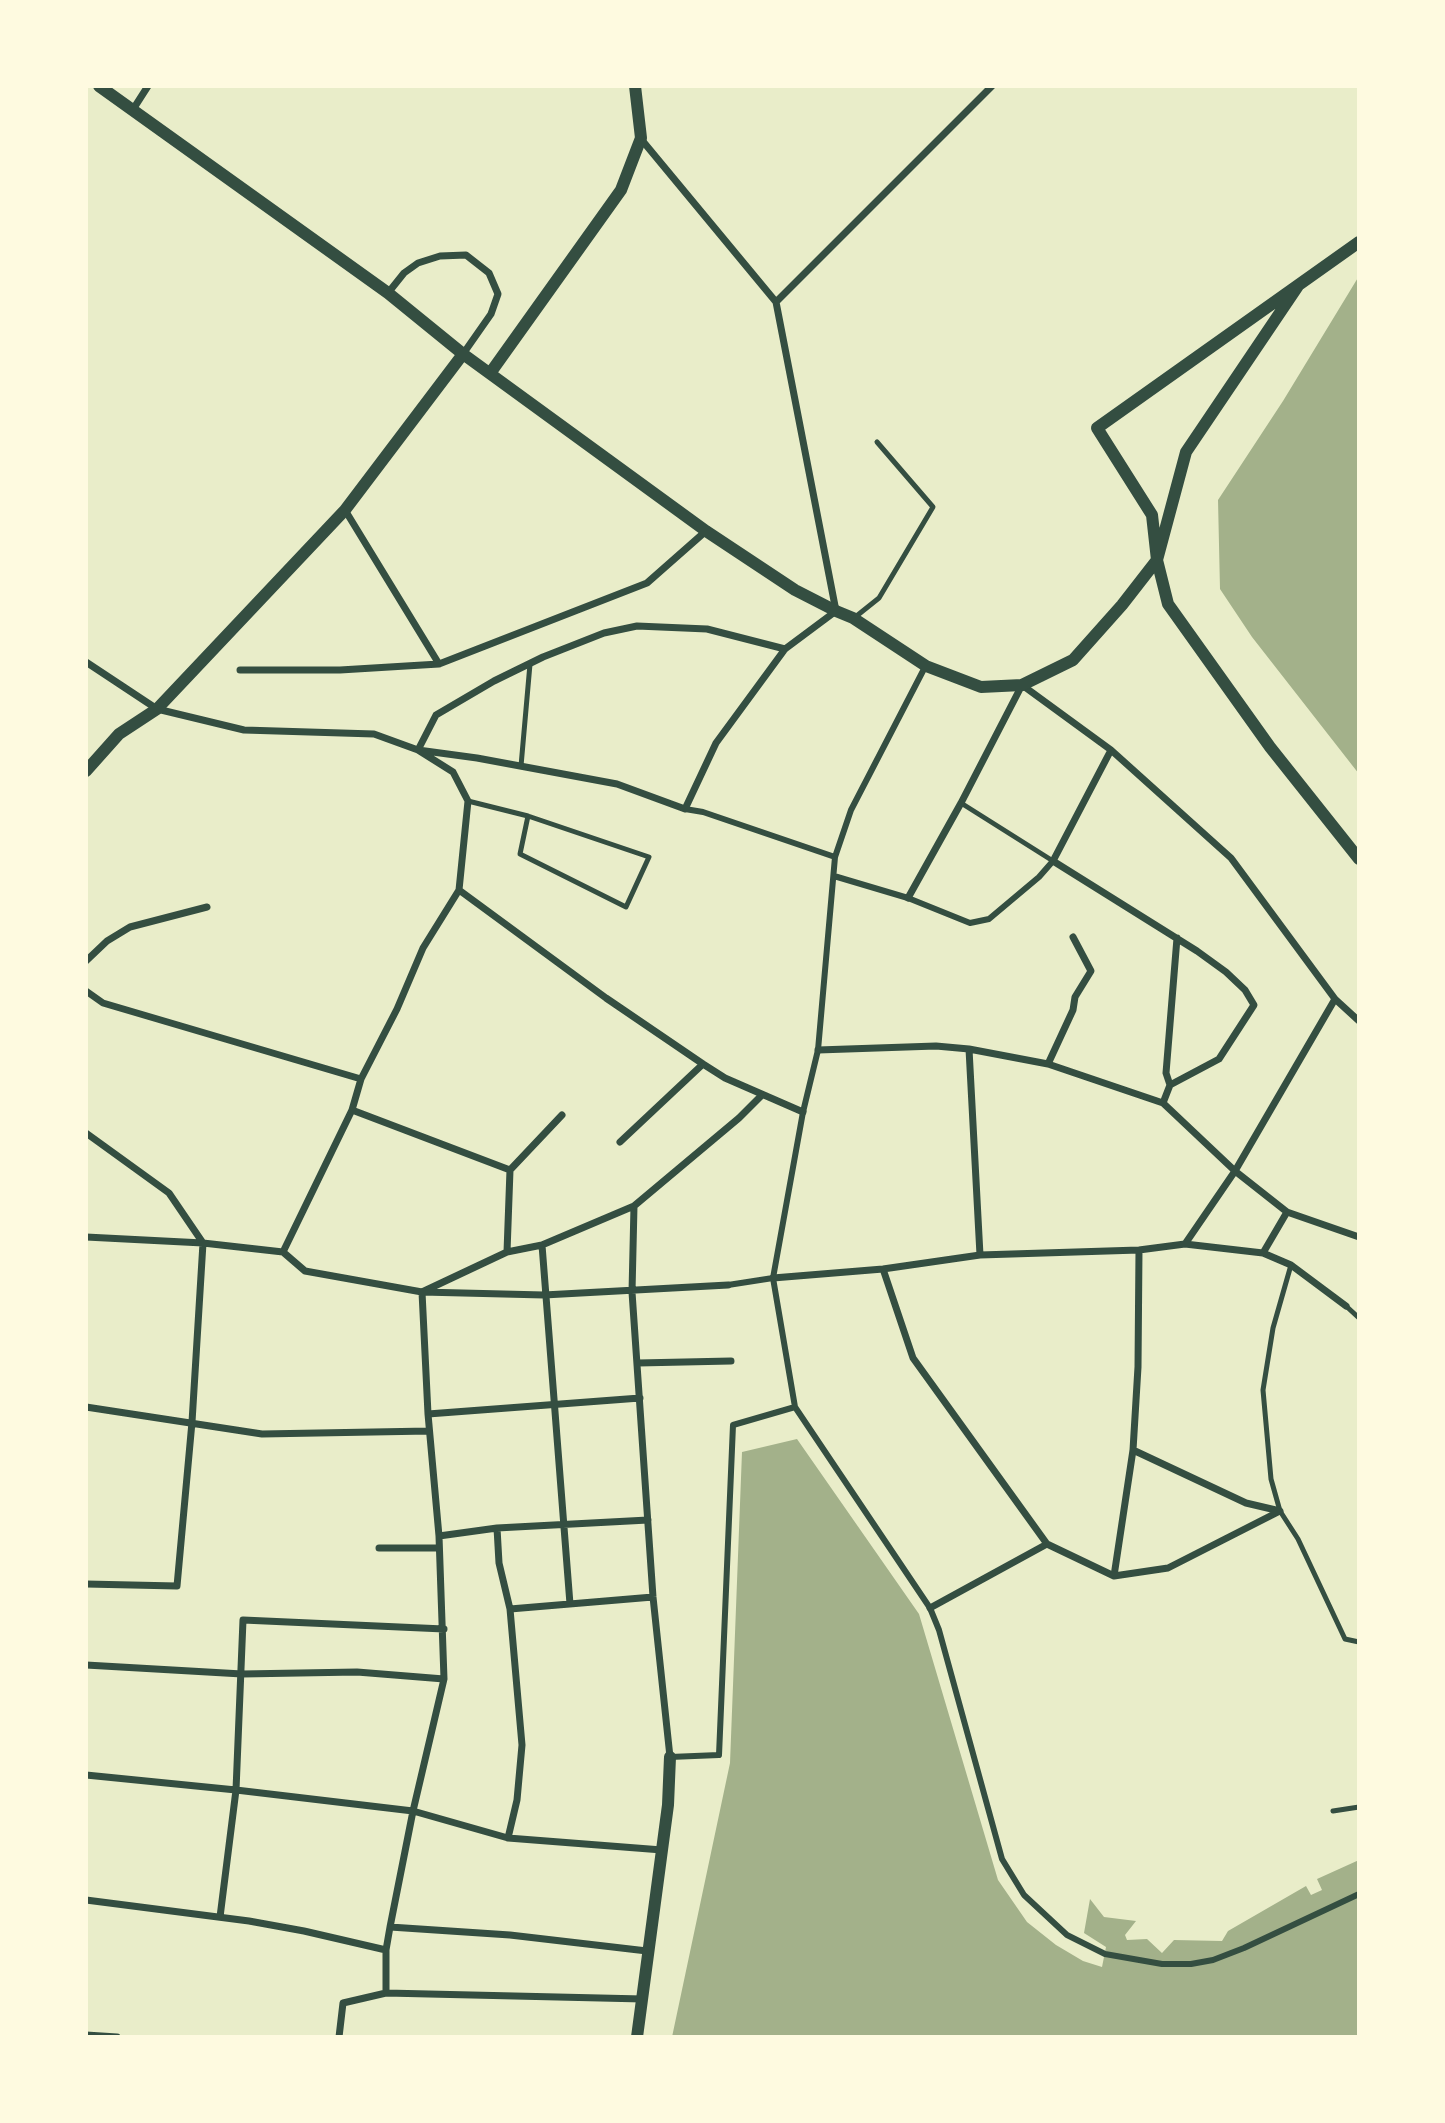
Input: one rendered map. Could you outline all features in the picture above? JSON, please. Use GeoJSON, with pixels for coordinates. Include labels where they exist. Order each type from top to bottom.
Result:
{"type":"FeatureCollection","features":[{"type":"Feature","properties":{"kind":"street"},"geometry":{"type":"LineString","coordinates":[[99,86],[388,293],[463,354],[706,531],[795,590],[853,618],[926,666],[981,687],[1022,685],[1073,660],[1122,605],[1157,559],[1186,452],[1298,286]]}},
{"type":"Feature","properties":{"kind":"street"},"geometry":{"type":"LineString","coordinates":[[132,111],[148,86]]}},
{"type":"Feature","properties":{"kind":"street"},"geometry":{"type":"LineString","coordinates":[[491,372],[621,190],[641,138],[635,86]]}},
{"type":"Feature","properties":{"kind":"street"},"geometry":{"type":"LineString","coordinates":[[776,302],[992,86]]}},
{"type":"Feature","properties":{"kind":"street"},"geometry":{"type":"LineString","coordinates":[[641,138],[776,302],[836,611]]}},
{"type":"Feature","properties":{"kind":"street"},"geometry":{"type":"LineString","coordinates":[[1359,242],[1097,428],[1152,514],[1157,559],[1167,604],[1270,747],[1359,859]]}},
{"type":"Feature","properties":{"kind":"street"},"geometry":{"type":"LineString","coordinates":[[86,771],[119,734],[158,709],[345,510],[463,354],[491,314],[498,294],[489,273],[466,255],[440,256],[418,263],[404,272],[388,293]]}},
{"type":"Feature","properties":{"kind":"street"},"geometry":{"type":"LineString","coordinates":[[345,510],[439,664]]}},
{"type":"Feature","properties":{"kind":"street"},"geometry":{"type":"LineString","coordinates":[[240,670],[340,670],[439,664],[647,583],[706,531]]}},
{"type":"Feature","properties":{"kind":"street"},"geometry":{"type":"LineString","coordinates":[[685,808],[716,743],[785,649],[836,611]]}},
{"type":"Feature","properties":{"kind":"street"},"geometry":{"type":"LineString","coordinates":[[418,750],[436,715],[530,664],[578,642],[637,626],[707,629],[785,649]]}},
{"type":"Feature","properties":{"kind":"street"},"geometry":{"type":"LineString","coordinates":[[86,663],[158,709],[243,730],[374,734],[418,750],[617,784],[835,858]]}},
{"type":"Feature","properties":{"kind":"street"},"geometry":{"type":"LineString","coordinates":[[926,666],[851,810],[835,858],[818,1050],[803,1112],[773,1278],[795,1407],[930,1608],[939,1630],[1002,1859],[1024,1895],[1067,1935],[1105,1954],[1162,1964],[1191,1964],[1213,1960],[1359,1894]]}},
{"type":"Feature","properties":{"kind":"street"},"geometry":{"type":"LineString","coordinates":[[1022,685],[1111,750],[1231,858],[1335,999],[1359,1021]]}},
{"type":"Feature","properties":{"kind":"street"},"geometry":{"type":"LineString","coordinates":[[908,898],[1022,685]]}},
{"type":"Feature","properties":{"kind":"street"},"geometry":{"type":"LineString","coordinates":[[283,1252],[352,1110],[361,1079],[397,1009],[423,948],[459,890],[468,801],[453,772],[418,750]]}},
{"type":"Feature","properties":{"kind":"street"},"geometry":{"type":"LineString","coordinates":[[834,876],[908,898],[970,923],[989,919],[1039,877],[1053,861],[1111,750]]}},
{"type":"Feature","properties":{"kind":"street"},"geometry":{"type":"LineString","coordinates":[[1053,861],[1177,938],[1226,972],[1245,990],[1254,1004],[1219,1059],[1170,1084]]}},
{"type":"Feature","properties":{"kind":"street"},"geometry":{"type":"LineString","coordinates":[[459,890],[606,998],[703,1064],[725,1078],[803,1112]]}},
{"type":"Feature","properties":{"kind":"street"},"geometry":{"type":"LineString","coordinates":[[86,961],[107,941],[130,927],[206,907]]}},
{"type":"Feature","properties":{"kind":"street"},"geometry":{"type":"LineString","coordinates":[[1048,1064],[1073,1010],[1075,997],[1091,971],[1073,937]]}},
{"type":"Feature","properties":{"kind":"street"},"geometry":{"type":"LineString","coordinates":[[1163,1102],[1170,1084],[1166,1073],[1177,938]]}},
{"type":"Feature","properties":{"kind":"street"},"geometry":{"type":"LineString","coordinates":[[86,991],[103,1003],[361,1079]]}},
{"type":"Feature","properties":{"kind":"street"},"geometry":{"type":"LineString","coordinates":[[1185,1244],[1235,1171],[1335,999]]}},
{"type":"Feature","properties":{"kind":"street"},"geometry":{"type":"LineString","coordinates":[[818,1050],[936,1046],[969,1049],[1048,1064],[1163,1102],[1235,1171],[1287,1212],[1359,1237]]}},
{"type":"Feature","properties":{"kind":"street"},"geometry":{"type":"LineString","coordinates":[[969,1049],[980,1255]]}},
{"type":"Feature","properties":{"kind":"street"},"geometry":{"type":"LineString","coordinates":[[620,1142],[703,1064]]}},
{"type":"Feature","properties":{"kind":"street"},"geometry":{"type":"LineString","coordinates":[[422,1292],[507,1252],[542,1245],[634,1206],[739,1118],[762,1095]]}},
{"type":"Feature","properties":{"kind":"street"},"geometry":{"type":"LineString","coordinates":[[352,1110],[510,1170]]}},
{"type":"Feature","properties":{"kind":"street"},"geometry":{"type":"LineString","coordinates":[[507,1252],[510,1170],[562,1115]]}},
{"type":"Feature","properties":{"kind":"street"},"geometry":{"type":"LineString","coordinates":[[86,1133],[169,1193],[203,1243],[192,1422],[177,1586],[86,1584]]}},
{"type":"Feature","properties":{"kind":"street"},"geometry":{"type":"LineString","coordinates":[[634,1206],[632,1292],[653,1597],[670,1757],[668,1805],[637,2037]]}},
{"type":"Feature","properties":{"kind":"street"},"geometry":{"type":"LineString","coordinates":[[1264,1253],[1287,1212]]}},
{"type":"Feature","properties":{"kind":"street"},"geometry":{"type":"LineString","coordinates":[[86,1237],[203,1243],[283,1252],[305,1271],[422,1292],[544,1295],[729,1285],[773,1278],[883,1269],[980,1255],[1139,1250],[1185,1244],[1264,1253],[1291,1265],[1346,1306]]}},
{"type":"Feature","properties":{"kind":"street"},"geometry":{"type":"LineString","coordinates":[[542,1245],[570,1604]]}},
{"type":"Feature","properties":{"kind":"street"},"geometry":{"type":"LineString","coordinates":[[1114,1576],[1133,1450],[1138,1367],[1139,1250]]}},
{"type":"Feature","properties":{"kind":"street"},"geometry":{"type":"LineString","coordinates":[[883,1269],[913,1358],[1047,1544],[1114,1576],[1168,1569],[1280,1511]]}},
{"type":"Feature","properties":{"kind":"street"},"geometry":{"type":"LineString","coordinates":[[386,1993],[386,1950],[390,1927],[413,1811],[444,1679],[439,1536],[429,1431],[422,1292]]}},
{"type":"Feature","properties":{"kind":"street"},"geometry":{"type":"LineString","coordinates":[[638,1363],[731,1361]]}},
{"type":"Feature","properties":{"kind":"street"},"geometry":{"type":"LineString","coordinates":[[428,1414],[640,1398]]}},
{"type":"Feature","properties":{"kind":"street"},"geometry":{"type":"LineString","coordinates":[[86,1407],[262,1434],[429,1431]]}},
{"type":"Feature","properties":{"kind":"street"},"geometry":{"type":"LineString","coordinates":[[670,1757],[719,1755],[733,1425],[795,1407]]}},
{"type":"Feature","properties":{"kind":"street"},"geometry":{"type":"LineString","coordinates":[[1133,1450],[1246,1503],[1280,1511]]}},
{"type":"Feature","properties":{"kind":"street"},"geometry":{"type":"LineString","coordinates":[[439,1536],[497,1528],[648,1520]]}},
{"type":"Feature","properties":{"kind":"street"},"geometry":{"type":"LineString","coordinates":[[497,1528],[499,1563],[510,1609],[522,1745],[517,1800],[508,1838]]}},
{"type":"Feature","properties":{"kind":"street"},"geometry":{"type":"LineString","coordinates":[[930,1608],[1047,1544]]}},
{"type":"Feature","properties":{"kind":"street"},"geometry":{"type":"LineString","coordinates":[[379,1548],[439,1548]]}},
{"type":"Feature","properties":{"kind":"street"},"geometry":{"type":"LineString","coordinates":[[510,1609],[653,1597]]}},
{"type":"Feature","properties":{"kind":"street"},"geometry":{"type":"LineString","coordinates":[[220,1917],[236,1790],[243,1620],[444,1629]]}},
{"type":"Feature","properties":{"kind":"street"},"geometry":{"type":"LineString","coordinates":[[86,1665],[242,1674],[357,1672],[444,1679]]}},
{"type":"Feature","properties":{"kind":"street"},"geometry":{"type":"LineString","coordinates":[[86,1775],[413,1811],[508,1838],[662,1850]]}},
{"type":"Feature","properties":{"kind":"street"},"geometry":{"type":"LineString","coordinates":[[86,1900],[220,1917],[304,1931],[386,1950]]}},
{"type":"Feature","properties":{"kind":"street"},"geometry":{"type":"LineString","coordinates":[[390,1927],[510,1935],[647,1951]]}},
{"type":"Feature","properties":{"kind":"street"},"geometry":{"type":"LineString","coordinates":[[339,2037],[343,2003],[386,1993],[643,1999]]}},
{"type":"Feature","properties":{"kind":"street"},"geometry":{"type":"LineString","coordinates":[[643,1999],[643,2037]]}},
{"type":"Feature","properties":{"kind":"street"},"geometry":{"type":"LineString","coordinates":[[86,2035],[117,2037]]}},
{"type":"Feature","properties":{"kind":"lane"},"geometry":{"type":"LineString","coordinates":[[853,618],[879,598],[933,507],[877,442]]}},
{"type":"Feature","properties":{"kind":"lane"},"geometry":{"type":"LineString","coordinates":[[521,766],[530,664]]}},
{"type":"Feature","properties":{"kind":"lane"},"geometry":{"type":"LineString","coordinates":[[468,801],[528,816],[649,857],[626,907],[520,854],[528,816]]}},
{"type":"Feature","properties":{"kind":"lane"},"geometry":{"type":"LineString","coordinates":[[961,803],[1053,861]]}},
{"type":"Feature","properties":{"kind":"lane"},"geometry":{"type":"LineString","coordinates":[[1291,1265],[1273,1328],[1263,1390],[1271,1479],[1280,1511],[1298,1539],[1345,1639],[1359,1642]]}},
{"type":"Feature","properties":{"kind":"lane"},"geometry":{"type":"LineString","coordinates":[[1346,1306],[1359,1318]]}},
{"type":"Feature","properties":{"kind":"lane"},"geometry":{"type":"LineString","coordinates":[[1334,1811],[1359,1807]]}},
{"type":"Feature","properties":{"kind":"shaded area"},"geometry":{"type":"Polygon","coordinates":[[[1359,276],[1359,774],[1252,637],[1220,589],[1218,500],[1283,401],[1359,276]]]}},
{"type":"Feature","properties":{"kind":"shaded area"},"geometry":{"type":"Polygon","coordinates":[[[797,1439],[919,1614],[998,1880],[1027,1922],[1056,1945],[1083,1961],[1102,1967],[1106,1947],[1084,1933],[1090,1899],[1104,1917],[1136,1921],[1125,1935],[1127,1940],[1147,1939],[1162,1953],[1174,1940],[1222,1941],[1228,1931],[1306,1886],[1311,1895],[1322,1890],[1317,1879],[1359,1860],[1359,2037],[672,2037],[730,1763],[742,1452],[797,1439]]]}}]}
